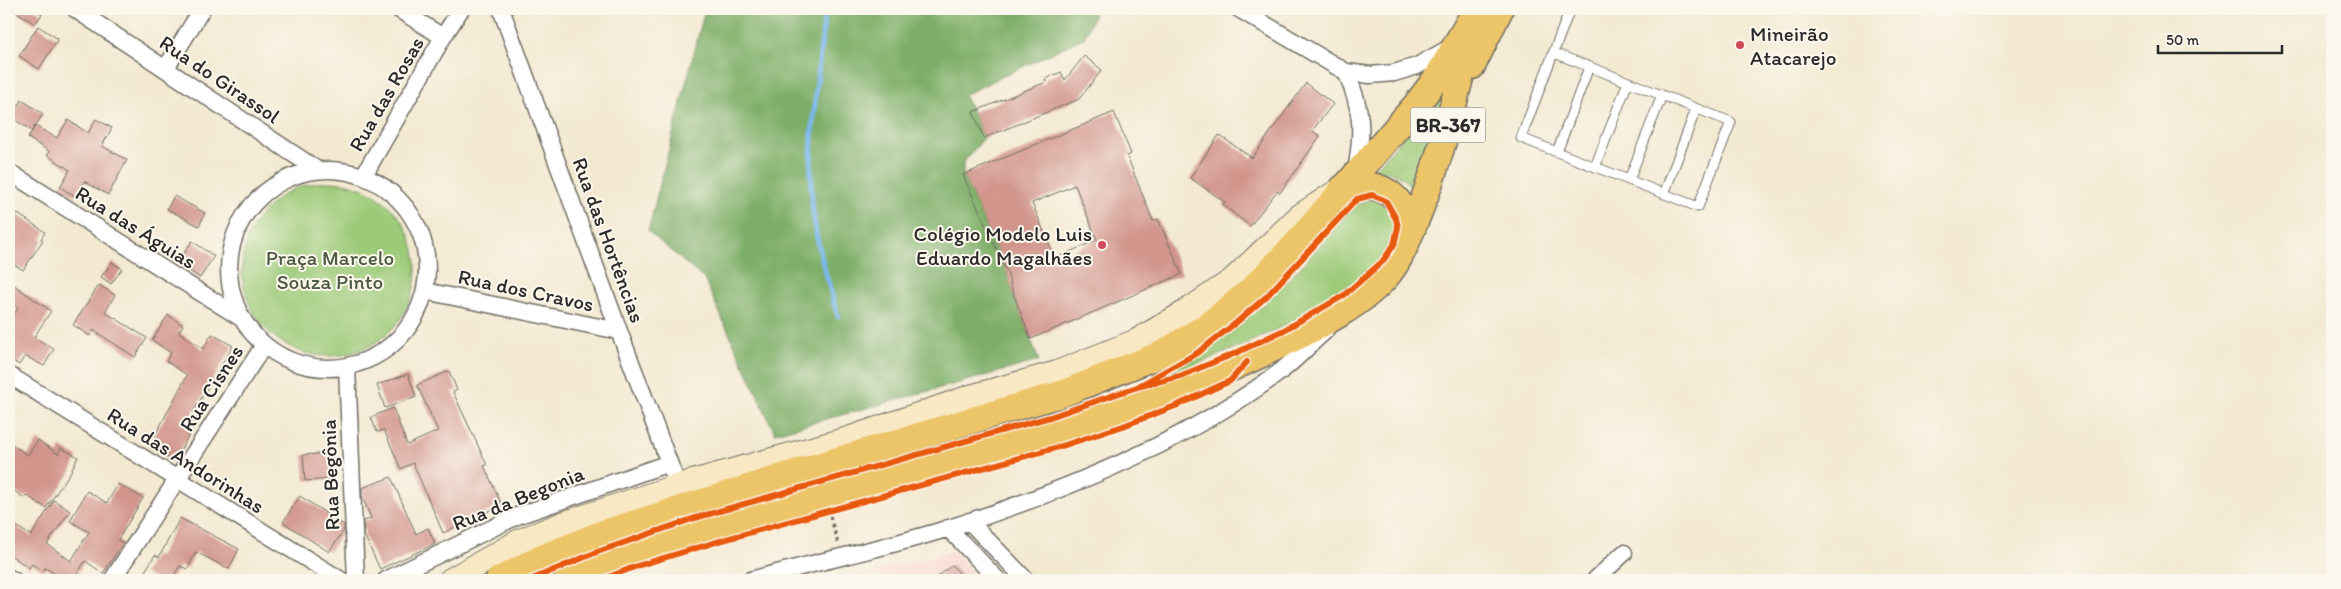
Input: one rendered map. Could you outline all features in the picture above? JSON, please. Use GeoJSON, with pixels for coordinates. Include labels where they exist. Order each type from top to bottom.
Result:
{"type":"FeatureCollection","features":[{"type":"Feature","properties":{"kind":"main road","name":"BR-367"},"geometry":{"type":"LineString","coordinates":[[499,580],[539,559],[601,534],[799,471],[1064,393],[1164,353],[1210,324],[1250,291],[1298,243],[1417,104],[1438,76],[1457,44],[1484,10]]}},
{"type":"Feature","properties":{"kind":"main road","name":"BR-367"},"geometry":{"type":"LineString","coordinates":[[567,580],[663,544],[1046,434],[1195,384],[1247,362],[1352,306],[1387,276],[1400,256],[1410,234],[1427,192],[1484,10]]}},
{"type":"Feature","properties":{"kind":"main road"},"geometry":{"type":"LineString","coordinates":[[1350,180],[1356,185],[1370,185],[1383,189],[1394,197],[1403,208],[1409,220],[1410,234]]}},
{"type":"Feature","properties":{"kind":"main road"},"geometry":{"type":"LineString","coordinates":[[848,438],[957,426]]}},
{"type":"Feature","properties":{"kind":"street","name":"Rua do Girassol"},"geometry":{"type":"LineString","coordinates":[[75,9],[316,169]]}},
{"type":"Feature","properties":{"kind":"street"},"geometry":{"type":"LineString","coordinates":[[166,68],[202,9]]}},
{"type":"Feature","properties":{"kind":"street"},"geometry":{"type":"LineString","coordinates":[[398,9],[443,37]]}},
{"type":"Feature","properties":{"kind":"street","name":"Rua das Rosas"},"geometry":{"type":"LineString","coordinates":[[364,175],[461,9]]}},
{"type":"Feature","properties":{"kind":"street","name":"Rua das Hortências"},"geometry":{"type":"LineString","coordinates":[[502,9],[619,331],[678,486]]}},
{"type":"Feature","properties":{"kind":"street"},"geometry":{"type":"LineString","coordinates":[[1238,9],[1346,72],[1370,75],[1394,73],[1417,66],[1457,44]]}},
{"type":"Feature","properties":{"kind":"street"},"geometry":{"type":"LineString","coordinates":[[451,580],[520,541],[563,524],[678,486],[848,438],[970,397],[1056,374],[1137,341],[1186,312],[1233,280],[1300,216],[1350,180],[1362,121],[1356,96],[1346,72]]}},
{"type":"Feature","properties":{"kind":"street"},"geometry":{"type":"LineString","coordinates":[[316,169],[340,169],[364,175],[394,194],[416,222],[427,256],[426,291],[419,310],[410,326],[398,341],[374,358],[347,367],[325,369],[303,366],[282,358],[264,345],[241,318],[234,302],[228,266],[236,231],[254,201],[282,180],[316,169]]}},
{"type":"Feature","properties":{"kind":"street","name":"Rua das Águias"},"geometry":{"type":"LineString","coordinates":[[9,172],[241,318]]}},
{"type":"Feature","properties":{"kind":"street","name":"Rua dos Cravos"},"geometry":{"type":"LineString","coordinates":[[426,291],[619,331]]}},
{"type":"Feature","properties":{"kind":"street"},"geometry":{"type":"LineString","coordinates":[[751,580],[948,528],[1070,484],[1157,445],[1226,408],[1278,373],[1352,306]]}},
{"type":"Feature","properties":{"kind":"street","name":"Rua Cisnes"},"geometry":{"type":"LineString","coordinates":[[112,580],[264,345]]}},
{"type":"Feature","properties":{"kind":"street","name":"Rua Begônia"},"geometry":{"type":"LineString","coordinates":[[347,367],[356,580]]}},
{"type":"Feature","properties":{"kind":"street","name":"Rua das Andorinhas"},"geometry":{"type":"LineString","coordinates":[[9,375],[341,580]]}},
{"type":"Feature","properties":{"kind":"street","name":"Rua da Begonia"},"geometry":{"type":"LineString","coordinates":[[386,580],[517,516],[669,463]]}},
{"type":"Feature","properties":{"kind":"street"},"geometry":{"type":"LineString","coordinates":[[969,521],[1026,580]]}},
{"type":"Feature","properties":{"kind":"street"},"geometry":{"type":"LineString","coordinates":[[948,528],[998,580]]}},
{"type":"Feature","properties":{"kind":"street"},"geometry":{"type":"LineString","coordinates":[[1595,580],[1624,553]]}},
{"type":"Feature","properties":{"kind":"street"},"geometry":{"type":"LineString","coordinates":[[9,578],[13,580]]}},
{"type":"Feature","properties":{"kind":"lane"},"geometry":{"type":"LineString","coordinates":[[1554,53],[1731,122],[1698,207],[1521,138],[1570,9]]}},
{"type":"Feature","properties":{"kind":"lane"},"geometry":{"type":"LineString","coordinates":[[1557,152],[1589,67]]}},
{"type":"Feature","properties":{"kind":"lane"},"geometry":{"type":"LineString","coordinates":[[1595,167],[1628,82]]}},
{"type":"Feature","properties":{"kind":"lane"},"geometry":{"type":"LineString","coordinates":[[1629,180],[1662,96]]}},
{"type":"Feature","properties":{"kind":"lane"},"geometry":{"type":"LineString","coordinates":[[1664,194],[1696,109]]}},
{"type":"Feature","properties":{"kind":"path"},"geometry":{"type":"LineString","coordinates":[[819,513],[838,508]]}},
{"type":"Feature","properties":{"kind":"shaded area"},"geometry":{"type":"Polygon","coordinates":[[[954,551],[979,580],[840,580],[954,551]]]}},
{"type":"Feature","properties":{"kind":"green space"},"geometry":{"type":"Polygon","coordinates":[[[705,9],[1096,9],[1085,37],[964,95],[984,138],[963,163],[963,175],[1007,272],[1014,296],[1039,361],[775,433],[704,279],[648,231],[705,9]]]}},
{"type":"Feature","properties":{"kind":"green space"},"geometry":{"type":"Polygon","coordinates":[[[1445,91],[1414,193],[1398,175],[1387,171],[1373,171],[1445,91]]]}},
{"type":"Feature","properties":{"kind":"green space","name":"Praça Marcelo Souza Pinto"},"geometry":{"type":"Polygon","coordinates":[[[320,182],[338,182],[354,185],[378,196],[397,213],[413,244],[416,269],[415,286],[410,302],[397,325],[385,337],[354,353],[338,356],[320,356],[304,353],[280,342],[261,325],[245,294],[242,278],[242,260],[245,244],[256,220],[273,201],[304,185],[320,182]]]}},
{"type":"Feature","properties":{"kind":"green space"},"geometry":{"type":"Polygon","coordinates":[[[1370,199],[1379,202],[1390,211],[1394,225],[1386,250],[1364,275],[1332,299],[1294,321],[1153,381],[1200,355],[1241,324],[1279,289],[1349,212],[1357,205],[1370,199]]]}},
{"type":"Feature","properties":{"kind":"building"},"geometry":{"type":"Polygon","coordinates":[[[12,9],[34,9],[42,14],[35,24],[12,9]]]}},
{"type":"Feature","properties":{"kind":"building"},"geometry":{"type":"Polygon","coordinates":[[[38,26],[58,39],[39,69],[19,56],[38,26]]]}},
{"type":"Feature","properties":{"kind":"building"},"geometry":{"type":"Polygon","coordinates":[[[1084,56],[1102,70],[1079,99],[984,138],[973,112],[1046,82],[1045,79],[1061,72],[1065,80],[1084,56]]]}},
{"type":"Feature","properties":{"kind":"building"},"geometry":{"type":"Polygon","coordinates":[[[1306,83],[1333,104],[1312,131],[1320,136],[1280,193],[1277,191],[1250,226],[1223,205],[1225,202],[1190,178],[1219,135],[1252,158],[1306,83]]]}},
{"type":"Feature","properties":{"kind":"building"},"geometry":{"type":"Polygon","coordinates":[[[22,100],[43,114],[32,131],[11,117],[22,100]]]}},
{"type":"Feature","properties":{"kind":"building"},"geometry":{"type":"Polygon","coordinates":[[[1114,112],[1131,154],[1127,156],[1153,221],[1158,219],[1182,274],[1031,339],[1014,296],[1007,272],[963,175],[1114,112]],[[1075,185],[1032,203],[1055,258],[1097,240],[1075,185]]]}},
{"type":"Feature","properties":{"kind":"building"},"geometry":{"type":"Polygon","coordinates":[[[96,119],[112,128],[102,146],[127,160],[108,195],[84,181],[75,196],[60,187],[70,170],[47,155],[49,151],[28,138],[35,126],[57,138],[68,120],[88,133],[96,119]]]}},
{"type":"Feature","properties":{"kind":"building"},"geometry":{"type":"Polygon","coordinates":[[[174,196],[205,213],[199,226],[167,209],[174,196]]]}},
{"type":"Feature","properties":{"kind":"building"},"geometry":{"type":"Polygon","coordinates":[[[9,208],[45,232],[41,239],[43,240],[23,270],[9,261],[9,208]]]}},
{"type":"Feature","properties":{"kind":"building"},"geometry":{"type":"Polygon","coordinates":[[[192,241],[214,256],[200,278],[178,263],[192,241]]]}},
{"type":"Feature","properties":{"kind":"building"},"geometry":{"type":"Polygon","coordinates":[[[112,262],[122,269],[111,284],[101,277],[112,262]]]}},
{"type":"Feature","properties":{"kind":"building"},"geometry":{"type":"Polygon","coordinates":[[[14,285],[51,311],[34,337],[54,349],[44,366],[25,356],[19,365],[9,358],[9,322],[18,308],[9,302],[9,292],[14,285]]]}},
{"type":"Feature","properties":{"kind":"building"},"geometry":{"type":"Polygon","coordinates":[[[99,285],[115,295],[105,312],[147,338],[135,357],[93,330],[90,336],[73,325],[99,285]]]}},
{"type":"Feature","properties":{"kind":"building"},"geometry":{"type":"Polygon","coordinates":[[[168,315],[183,325],[179,332],[203,349],[212,334],[233,346],[193,412],[200,416],[174,461],[149,447],[187,375],[166,361],[171,353],[152,340],[168,315]]]}},
{"type":"Feature","properties":{"kind":"building"},"geometry":{"type":"Polygon","coordinates":[[[449,371],[457,390],[453,392],[487,465],[484,466],[502,505],[443,533],[413,463],[401,469],[384,430],[377,432],[371,417],[393,408],[407,445],[438,431],[417,385],[449,371]]]}},
{"type":"Feature","properties":{"kind":"building"},"geometry":{"type":"Polygon","coordinates":[[[408,374],[416,397],[385,408],[377,385],[408,374]]]}},
{"type":"Feature","properties":{"kind":"building"},"geometry":{"type":"Polygon","coordinates":[[[38,440],[58,454],[61,448],[78,457],[70,473],[46,508],[26,495],[24,498],[9,487],[9,443],[28,455],[38,440]]]}},
{"type":"Feature","properties":{"kind":"building"},"geometry":{"type":"Polygon","coordinates":[[[332,453],[333,479],[305,481],[303,455],[332,453]]]}},
{"type":"Feature","properties":{"kind":"building"},"geometry":{"type":"Polygon","coordinates":[[[391,477],[416,534],[428,528],[435,544],[380,569],[364,535],[364,521],[371,518],[362,496],[362,488],[391,477]]]}},
{"type":"Feature","properties":{"kind":"building"},"geometry":{"type":"Polygon","coordinates":[[[118,484],[143,498],[118,540],[123,543],[103,573],[85,561],[74,580],[66,580],[45,568],[43,571],[32,564],[29,568],[9,554],[9,521],[31,536],[54,500],[70,511],[47,544],[71,561],[89,532],[70,521],[87,491],[107,503],[118,484]]]}},
{"type":"Feature","properties":{"kind":"building"},"geometry":{"type":"Polygon","coordinates":[[[300,496],[344,525],[344,530],[329,552],[283,522],[300,496]]]}},
{"type":"Feature","properties":{"kind":"building"},"geometry":{"type":"Polygon","coordinates":[[[180,518],[239,549],[229,569],[196,552],[187,569],[180,566],[171,580],[156,580],[144,573],[155,555],[159,557],[180,518]]]}},
{"type":"Feature","properties":{"kind":"building"},"geometry":{"type":"Polygon","coordinates":[[[952,565],[966,580],[934,580],[952,565]]]}},
{"type":"Feature","properties":{"kind":"waterway"},"geometry":{"type":"LineString","coordinates":[[825,9],[814,110],[811,187],[817,238],[838,316]]}},
{"type":"Feature","properties":{"kind":"cycle path"},"geometry":{"type":"LineString","coordinates":[[530,580],[597,552],[695,518],[1050,417],[1137,387],[1180,376],[1236,353],[1284,330],[1343,296],[1382,262],[1394,245],[1398,227],[1396,219],[1386,201],[1372,195],[1357,199],[1267,296],[1237,322],[1197,353],[1137,387]]}},
{"type":"Feature","properties":{"kind":"cycle path"},"geometry":{"type":"LineString","coordinates":[[601,580],[637,566],[723,540],[1062,446],[1123,426],[1178,405],[1230,381],[1247,362]]}},
{"type":"Feature","properties":{"kind":"place","name":"Mineirão Atacarejo"},"geometry":{"type":"Point","coordinates":[1740,45]}},
{"type":"Feature","properties":{"kind":"place","name":"Colégio Modelo Luis Eduardo Magalhães"},"geometry":{"type":"Point","coordinates":[1102,245]}}]}
